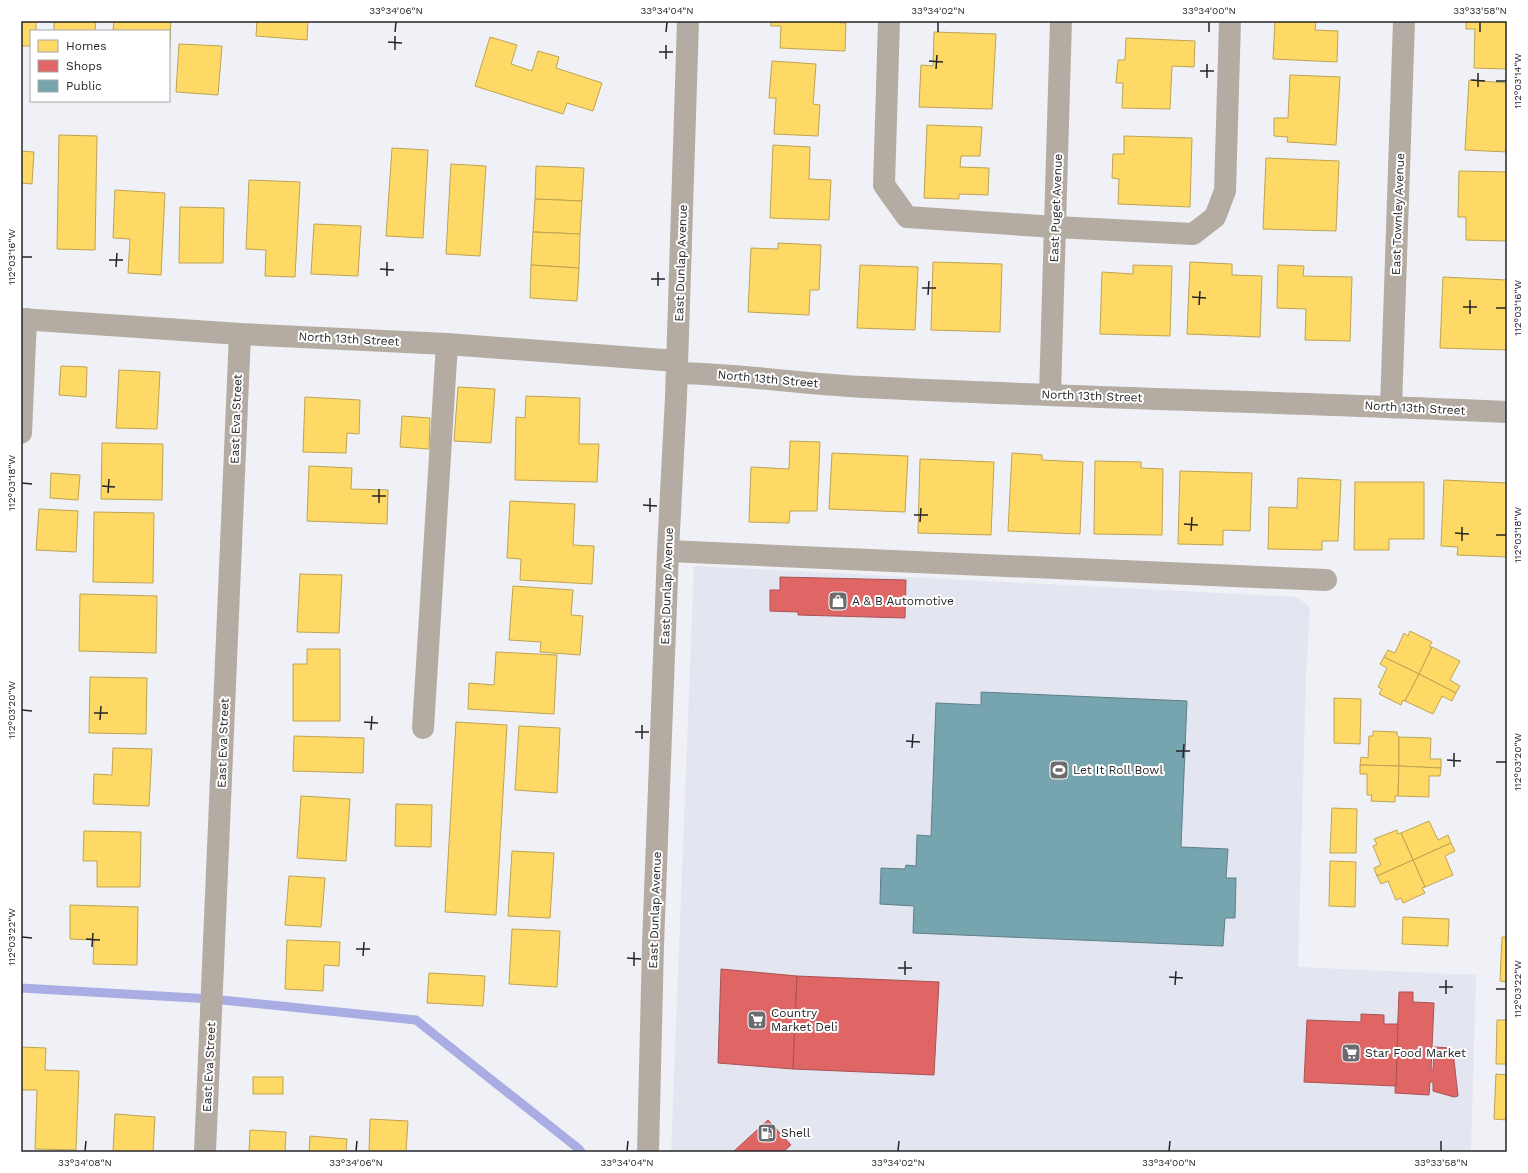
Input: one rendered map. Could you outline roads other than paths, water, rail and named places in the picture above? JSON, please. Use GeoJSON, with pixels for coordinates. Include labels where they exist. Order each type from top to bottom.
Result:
{"type":"FeatureCollection","features":[{"type":"Feature","properties":{"kind":"street","name":"East Dunlap Avenue"},"geometry":{"type":"LineString","coordinates":[[648,1152],[654,945],[668,550],[677,367],[688,21]]}},
{"type":"Feature","properties":{"kind":"street"},"geometry":{"type":"LineString","coordinates":[[889,21],[884,185],[907,217],[1055,227],[1193,234],[1215,217],[1225,191],[1230,21]]}},
{"type":"Feature","properties":{"kind":"street","name":"East Puget Avenue"},"geometry":{"type":"LineString","coordinates":[[1050,395],[1061,21]]}},
{"type":"Feature","properties":{"kind":"street","name":"East Townley Avenue"},"geometry":{"type":"LineString","coordinates":[[1391,407],[1404,21]]}},
{"type":"Feature","properties":{"kind":"street","name":"North 13th Street"},"geometry":{"type":"LineString","coordinates":[[24,319],[240,334],[447,344],[677,367],[724,374],[862,387],[1507,412]]}},
{"type":"Feature","properties":{"kind":"street"},"geometry":{"type":"LineString","coordinates":[[21,433],[24,319]]}},
{"type":"Feature","properties":{"kind":"street","name":"East Eva Street"},"geometry":{"type":"LineString","coordinates":[[205,1152],[240,334]]}},
{"type":"Feature","properties":{"kind":"street"},"geometry":{"type":"LineString","coordinates":[[423,728],[447,344]]}},
{"type":"Feature","properties":{"kind":"street"},"geometry":{"type":"LineString","coordinates":[[668,550],[1326,580]]}},
{"type":"Feature","properties":{"kind":"waterway"},"geometry":{"type":"LineString","coordinates":[[21,988],[212,999],[416,1020],[581,1152]]}},
{"type":"Feature","properties":{"kind":"place","name":"A & B Automotive"},"geometry":{"type":"Point","coordinates":[838,601]}},
{"type":"Feature","properties":{"kind":"place","name":"Let It Roll Bowl"},"geometry":{"type":"Point","coordinates":[1059,770]}},
{"type":"Feature","properties":{"kind":"place","name":"Country Market Deli"},"geometry":{"type":"Point","coordinates":[757,1020]}},
{"type":"Feature","properties":{"kind":"place","name":"Star Food Market"},"geometry":{"type":"Point","coordinates":[1351,1053]}},
{"type":"Feature","properties":{"kind":"place","name":"Shell"},"geometry":{"type":"Point","coordinates":[767,1133]}}]}
